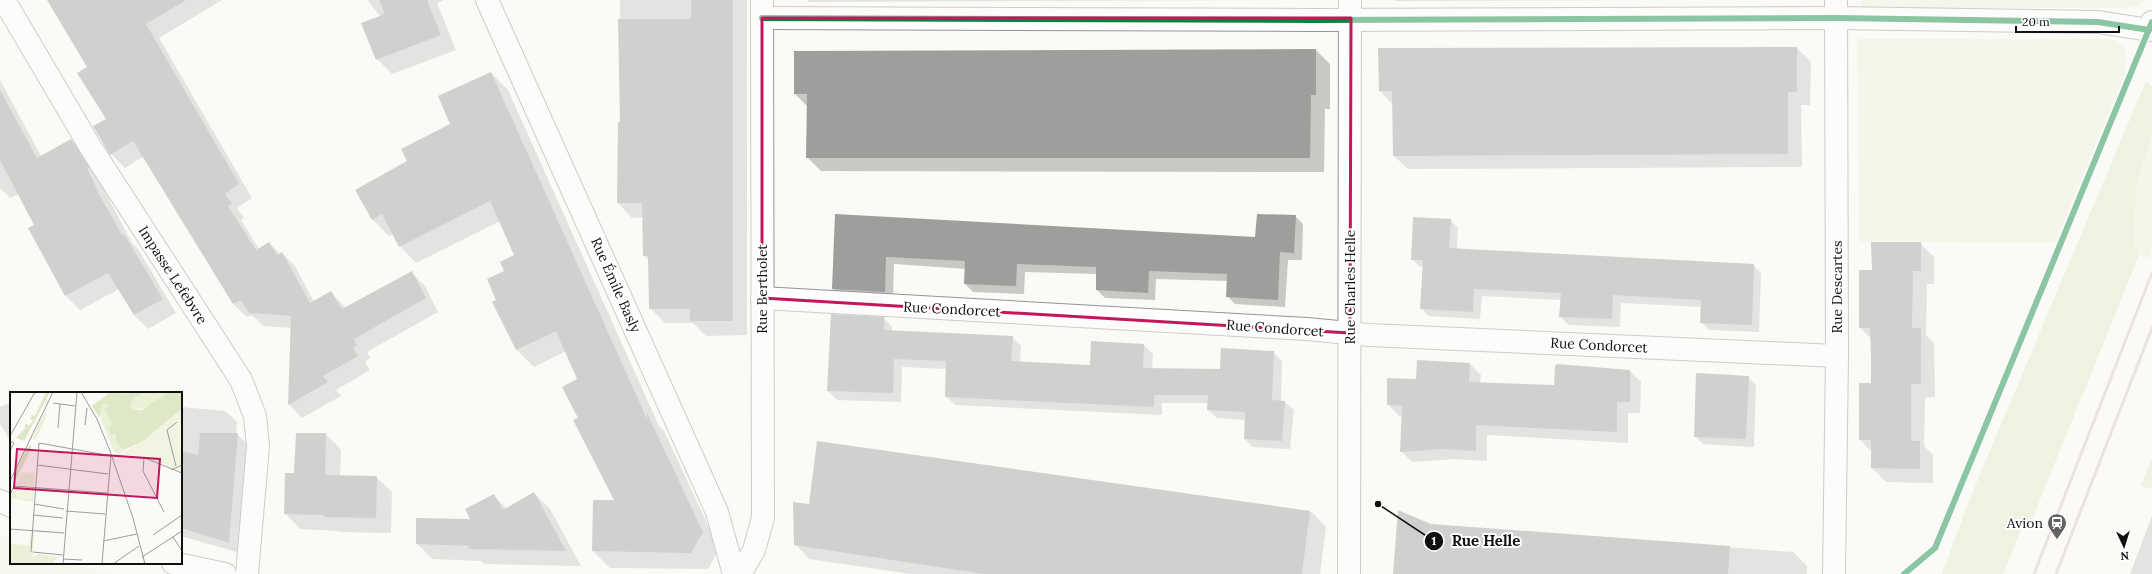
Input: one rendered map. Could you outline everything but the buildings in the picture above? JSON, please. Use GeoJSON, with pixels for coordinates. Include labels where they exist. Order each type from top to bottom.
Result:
{"type":"FeatureCollection","features":[{"type":"Feature","properties":{"kind":"street","name":"Impasse Lefebvre"},"geometry":{"type":"LineString","coordinates":[[4,0],[91,148],[241,380],[255,416],[258,446],[247,574]]}},
{"type":"Feature","properties":{"kind":"street","name":"Rue Émile Basly"},"geometry":{"type":"LineString","coordinates":[[487,0],[717,512],[734,574]]}},
{"type":"Feature","properties":{"kind":"street"},"geometry":{"type":"LineString","coordinates":[[762,9],[1304,20],[1350,9],[1836,9],[2150,26]]}},
{"type":"Feature","properties":{"kind":"street","name":"Rue Bertholet"},"geometry":{"type":"LineString","coordinates":[[740,574],[754,550],[763,518],[762,9]]}},
{"type":"Feature","properties":{"kind":"street","name":"Rue Charles Helle"},"geometry":{"type":"LineString","coordinates":[[1350,9],[1350,574]]}},
{"type":"Feature","properties":{"kind":"street","name":"Rue Descartes"},"geometry":{"type":"LineString","coordinates":[[1834,574],[1837,356],[1836,9]]}},
{"type":"Feature","properties":{"kind":"street","name":"Rue Condorcet"},"geometry":{"type":"LineString","coordinates":[[762,298],[1350,333],[1837,356]]}},
{"type":"Feature","properties":{"kind":"street"},"geometry":{"type":"LineString","coordinates":[[0,501],[10,506]]}},
{"type":"Feature","properties":{"kind":"street"},"geometry":{"type":"LineString","coordinates":[[178,564],[225,574]]}},
{"type":"Feature","properties":{"kind":"highlighted area"},"geometry":{"type":"Polygon","coordinates":[[[762,18],[1351,18],[1350,333],[762,298],[762,18]]]}},
{"type":"Feature","properties":{"kind":"green space"},"geometry":{"type":"Polygon","coordinates":[[[1861,0],[2146,0],[2139,6],[2125,8],[1861,8],[1861,0]]]}},
{"type":"Feature","properties":{"kind":"green space"},"geometry":{"type":"Polygon","coordinates":[[[1857,39],[2114,39],[2123,46],[2127,58],[2125,73],[2055,243],[1859,242],[1857,39]]]}},
{"type":"Feature","properties":{"kind":"green space"},"geometry":{"type":"Polygon","coordinates":[[[2146,81],[2152,86],[2152,134],[2137,182],[2133,240],[2139,255],[2031,522],[2025,520],[2003,574],[1942,574],[1970,498],[2146,81]]]}},
{"type":"Feature","properties":{"kind":"green space"},"geometry":{"type":"Polygon","coordinates":[[[2152,134],[2152,250],[2149,258],[2139,255],[2133,241],[2137,182],[2152,134]]]}},
{"type":"Feature","properties":{"kind":"green space"},"geometry":{"type":"Polygon","coordinates":[[[2152,458],[2152,489],[2141,486],[2152,458]]]}},
{"type":"Feature","properties":{"kind":"green space"},"geometry":{"type":"Polygon","coordinates":[[[0,534],[10,538],[10,564],[78,564],[113,574],[0,574],[0,534]]]}},
{"type":"Feature","properties":{"kind":"railway"},"geometry":{"type":"LineString","coordinates":[[2034,574],[2152,273]]}},
{"type":"Feature","properties":{"kind":"railway"},"geometry":{"type":"LineString","coordinates":[[2056,574],[2152,328]]}},
{"type":"Feature","properties":{"kind":"cycle path"},"geometry":{"type":"LineString","coordinates":[[762,18],[1312,20],[1836,18],[2098,22],[2149,30]]}},
{"type":"Feature","properties":{"kind":"cycle path"},"geometry":{"type":"LineString","coordinates":[[1904,574],[1935,548],[2152,22]]}},
{"type":"Feature","properties":{"kind":"place","name":"Rue Helle"},"geometry":{"type":"Point","coordinates":[1378,504]}},
{"type":"Feature","properties":{"kind":"place","name":"Avion"},"geometry":{"type":"Point","coordinates":[2057,540]}}]}
